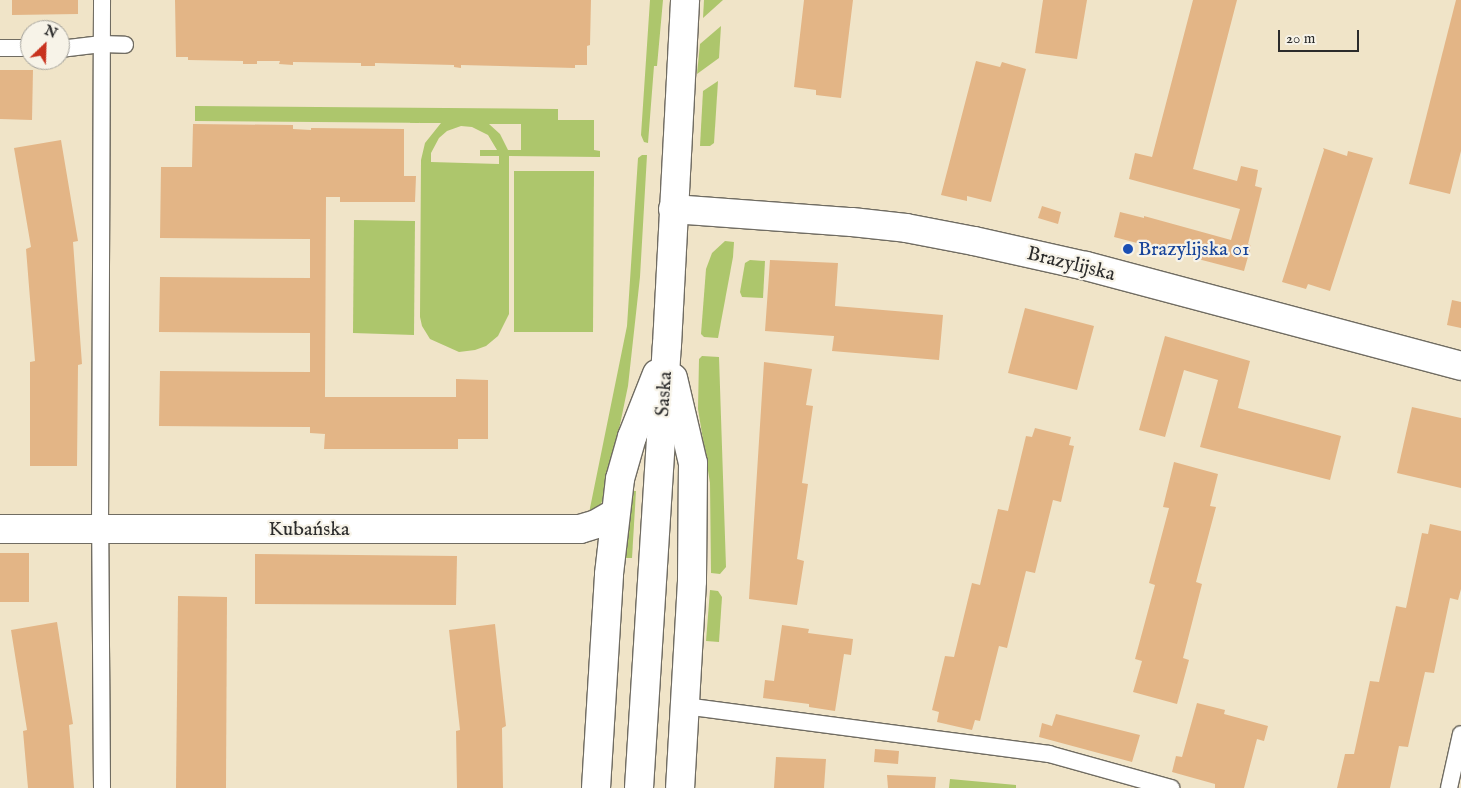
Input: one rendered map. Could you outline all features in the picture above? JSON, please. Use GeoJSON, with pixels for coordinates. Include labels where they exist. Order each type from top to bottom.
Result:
{"type":"FeatureCollection","features":[{"type":"Feature","properties":{"kind":"street","name":"Saska"},"geometry":{"type":"LineString","coordinates":[[639,788],[652,560],[667,350],[673,209],[686,0]]}},
{"type":"Feature","properties":{"kind":"street","name":"Brazylijska"},"geometry":{"type":"LineString","coordinates":[[673,209],[852,222],[906,228],[974,241],[1086,266],[1461,366]]}},
{"type":"Feature","properties":{"kind":"street"},"geometry":{"type":"LineString","coordinates":[[596,788],[615,513],[620,479],[632,437],[667,350]]}},
{"type":"Feature","properties":{"kind":"street"},"geometry":{"type":"LineString","coordinates":[[667,350],[693,463],[692,581],[680,788]]}},
{"type":"Feature","properties":{"kind":"street","name":"Kubańska"},"geometry":{"type":"LineString","coordinates":[[0,529],[580,529],[596,524],[615,513]]}},
{"type":"Feature","properties":{"kind":"lane"},"geometry":{"type":"LineString","coordinates":[[102,0],[104,138],[100,528],[102,788]]}},
{"type":"Feature","properties":{"kind":"lane"},"geometry":{"type":"LineString","coordinates":[[70,48],[102,44],[125,45]]}},
{"type":"Feature","properties":{"kind":"lane"},"geometry":{"type":"LineString","coordinates":[[0,48],[20,48]]}},
{"type":"Feature","properties":{"kind":"lane"},"geometry":{"type":"LineString","coordinates":[[684,706],[1049,754],[1171,788]]}},
{"type":"Feature","properties":{"kind":"lane"},"geometry":{"type":"LineString","coordinates":[[1449,788],[1461,734]]}},
{"type":"Feature","properties":{"kind":"green space"},"geometry":{"type":"Polygon","coordinates":[[[650,0],[663,0],[657,66],[654,66],[648,143],[644,142],[641,135],[650,0]]]}},
{"type":"Feature","properties":{"kind":"green space"},"geometry":{"type":"Polygon","coordinates":[[[704,0],[723,0],[703,18],[704,0]]]}},
{"type":"Feature","properties":{"kind":"green space"},"geometry":{"type":"Polygon","coordinates":[[[721,26],[719,58],[697,74],[700,44],[721,26]]]}},
{"type":"Feature","properties":{"kind":"green space"},"geometry":{"type":"Polygon","coordinates":[[[718,81],[714,143],[710,146],[700,146],[703,91],[718,81]]]}},
{"type":"Feature","properties":{"kind":"green space"},"geometry":{"type":"Polygon","coordinates":[[[195,106],[558,109],[558,120],[594,120],[594,150],[600,151],[600,157],[509,156],[509,314],[498,336],[486,346],[475,350],[459,352],[430,339],[422,326],[420,317],[421,160],[425,143],[441,123],[195,121],[195,106]],[[489,124],[500,134],[508,150],[521,150],[521,124],[489,124]],[[461,126],[447,131],[439,138],[431,153],[431,162],[499,164],[499,156],[480,156],[480,150],[497,150],[488,135],[472,127],[461,126]]]}},
{"type":"Feature","properties":{"kind":"green space"},"geometry":{"type":"Polygon","coordinates":[[[642,155],[647,155],[640,277],[628,386],[606,492],[600,506],[589,513],[627,326],[638,158],[642,155]]]}},
{"type":"Feature","properties":{"kind":"green space"},"geometry":{"type":"Polygon","coordinates":[[[514,171],[594,171],[593,332],[514,332],[514,171]]]}},
{"type":"Feature","properties":{"kind":"green space"},"geometry":{"type":"Polygon","coordinates":[[[354,220],[415,221],[414,335],[353,333],[354,220]]]}},
{"type":"Feature","properties":{"kind":"green space"},"geometry":{"type":"Polygon","coordinates":[[[725,241],[734,242],[733,257],[718,338],[704,337],[701,334],[706,269],[712,253],[725,241]]]}},
{"type":"Feature","properties":{"kind":"green space"},"geometry":{"type":"Polygon","coordinates":[[[750,260],[765,261],[763,298],[742,297],[740,292],[745,263],[750,260]]]}},
{"type":"Feature","properties":{"kind":"green space"},"geometry":{"type":"Polygon","coordinates":[[[702,356],[719,357],[726,567],[720,574],[711,573],[710,483],[698,409],[699,359],[702,356]]]}},
{"type":"Feature","properties":{"kind":"green space"},"geometry":{"type":"Polygon","coordinates":[[[634,491],[636,491],[632,558],[624,558],[634,491]]]}},
{"type":"Feature","properties":{"kind":"green space"},"geometry":{"type":"Polygon","coordinates":[[[710,590],[718,591],[722,597],[719,642],[706,641],[710,590]]]}},
{"type":"Feature","properties":{"kind":"green space"},"geometry":{"type":"Polygon","coordinates":[[[950,779],[1016,785],[1016,788],[949,788],[950,779]]]}},
{"type":"Feature","properties":{"kind":"building"},"geometry":{"type":"Polygon","coordinates":[[[12,0],[78,0],[78,14],[12,15],[12,0]]]}},
{"type":"Feature","properties":{"kind":"building"},"geometry":{"type":"Polygon","coordinates":[[[175,0],[591,0],[590,45],[587,46],[587,65],[575,65],[575,68],[461,65],[461,68],[454,67],[454,65],[375,63],[375,66],[361,66],[361,63],[293,62],[293,65],[279,64],[280,61],[257,61],[257,64],[243,64],[243,61],[188,60],[188,57],[176,57],[175,0]]]}},
{"type":"Feature","properties":{"kind":"building"},"geometry":{"type":"Polygon","coordinates":[[[804,0],[853,0],[841,98],[816,95],[816,90],[794,87],[804,0]]]}},
{"type":"Feature","properties":{"kind":"building"},"geometry":{"type":"Polygon","coordinates":[[[1043,0],[1087,0],[1077,59],[1035,53],[1043,0]]]}},
{"type":"Feature","properties":{"kind":"building"},"geometry":{"type":"Polygon","coordinates":[[[1193,0],[1237,0],[1193,169],[1237,181],[1241,166],[1258,170],[1255,186],[1262,188],[1248,244],[1251,246],[1244,271],[1114,237],[1120,212],[1144,218],[1144,216],[1231,240],[1240,209],[1129,179],[1135,153],[1152,157],[1193,0]]]}},
{"type":"Feature","properties":{"kind":"building"},"geometry":{"type":"Polygon","coordinates":[[[1456,0],[1461,0],[1461,151],[1450,194],[1409,184],[1456,0]]]}},
{"type":"Feature","properties":{"kind":"building"},"geometry":{"type":"Polygon","coordinates":[[[976,61],[1000,67],[1002,62],[1026,69],[991,202],[967,196],[967,201],[941,195],[976,61]]]}},
{"type":"Feature","properties":{"kind":"building"},"geometry":{"type":"Polygon","coordinates":[[[0,70],[33,70],[32,120],[0,119],[0,70]]]}},
{"type":"Feature","properties":{"kind":"building"},"geometry":{"type":"Polygon","coordinates":[[[193,124],[293,125],[293,129],[311,130],[311,128],[404,129],[404,176],[416,176],[415,202],[340,202],[340,197],[326,197],[325,397],[456,397],[456,379],[488,380],[488,439],[458,439],[458,449],[324,449],[325,434],[310,433],[310,427],[159,426],[160,371],[310,372],[310,333],[159,332],[160,277],[310,278],[310,239],[160,238],[161,167],[192,167],[193,124]]]}},
{"type":"Feature","properties":{"kind":"building"},"geometry":{"type":"Polygon","coordinates":[[[61,140],[78,241],[73,242],[82,364],[78,365],[77,466],[30,466],[30,362],[35,361],[26,249],[31,247],[14,148],[61,140]]]}},
{"type":"Feature","properties":{"kind":"building"},"geometry":{"type":"Polygon","coordinates":[[[1323,148],[1347,156],[1348,151],[1373,158],[1330,291],[1308,284],[1306,289],[1282,282],[1324,150],[1323,148]]]}},
{"type":"Feature","properties":{"kind":"building"},"geometry":{"type":"Polygon","coordinates":[[[1042,206],[1061,212],[1058,224],[1038,218],[1042,206]]]}},
{"type":"Feature","properties":{"kind":"building"},"geometry":{"type":"Polygon","coordinates":[[[770,260],[838,263],[835,306],[943,315],[939,360],[832,351],[834,336],[765,331],[770,260]]]}},
{"type":"Feature","properties":{"kind":"building"},"geometry":{"type":"Polygon","coordinates":[[[1452,300],[1461,302],[1461,328],[1447,325],[1452,300]]]}},
{"type":"Feature","properties":{"kind":"building"},"geometry":{"type":"Polygon","coordinates":[[[1025,308],[1094,326],[1077,390],[1008,373],[1025,308]]]}},
{"type":"Feature","properties":{"kind":"building"},"geometry":{"type":"Polygon","coordinates":[[[1165,336],[1250,361],[1238,408],[1341,436],[1330,480],[1200,447],[1218,380],[1184,370],[1165,437],[1139,430],[1165,336]]]}},
{"type":"Feature","properties":{"kind":"building"},"geometry":{"type":"Polygon","coordinates":[[[764,362],[812,369],[806,405],[813,406],[802,483],[808,484],[797,559],[804,561],[797,605],[749,599],[764,362]]]}},
{"type":"Feature","properties":{"kind":"building"},"geometry":{"type":"Polygon","coordinates":[[[1412,407],[1461,418],[1461,488],[1397,473],[1412,407]]]}},
{"type":"Feature","properties":{"kind":"building"},"geometry":{"type":"Polygon","coordinates":[[[1035,428],[1071,437],[1069,445],[1074,446],[1061,502],[1053,500],[1035,573],[1026,571],[1007,648],[999,646],[980,721],[975,720],[972,730],[937,722],[939,712],[932,710],[945,656],[954,657],[972,583],[980,585],[998,509],[1008,511],[1026,436],[1032,437],[1035,428]]]}},
{"type":"Feature","properties":{"kind":"building"},"geometry":{"type":"Polygon","coordinates":[[[1174,462],[1218,474],[1210,506],[1216,507],[1196,582],[1202,584],[1183,658],[1189,660],[1177,704],[1133,692],[1142,661],[1135,659],[1155,585],[1149,583],[1169,508],[1163,507],[1174,462]]]}},
{"type":"Feature","properties":{"kind":"building"},"geometry":{"type":"Polygon","coordinates":[[[1430,524],[1461,531],[1461,589],[1458,600],[1450,598],[1434,673],[1425,672],[1408,747],[1399,746],[1390,788],[1337,788],[1345,754],[1354,754],[1370,681],[1379,682],[1396,606],[1406,608],[1422,533],[1428,534],[1430,524]]]}},
{"type":"Feature","properties":{"kind":"building"},"geometry":{"type":"Polygon","coordinates":[[[0,553],[29,553],[29,602],[0,602],[0,553]]]}},
{"type":"Feature","properties":{"kind":"building"},"geometry":{"type":"Polygon","coordinates":[[[255,554],[457,556],[456,605],[255,604],[255,554]]]}},
{"type":"Feature","properties":{"kind":"building"},"geometry":{"type":"Polygon","coordinates":[[[178,596],[227,597],[226,788],[176,788],[178,596]]]}},
{"type":"Feature","properties":{"kind":"building"},"geometry":{"type":"Polygon","coordinates":[[[57,622],[73,724],[69,725],[74,788],[28,788],[23,731],[27,730],[11,630],[57,622]]]}},
{"type":"Feature","properties":{"kind":"building"},"geometry":{"type":"Polygon","coordinates":[[[495,624],[506,726],[502,728],[503,788],[457,788],[456,731],[460,730],[449,630],[495,624]]]}},
{"type":"Feature","properties":{"kind":"building"},"geometry":{"type":"Polygon","coordinates":[[[782,625],[809,629],[808,633],[853,639],[851,655],[844,654],[835,711],[809,707],[809,704],[763,698],[765,680],[774,681],[782,625]]]}},
{"type":"Feature","properties":{"kind":"building"},"geometry":{"type":"Polygon","coordinates":[[[1197,703],[1225,710],[1224,714],[1268,726],[1264,741],[1257,739],[1244,788],[1215,788],[1215,784],[1172,772],[1176,756],[1182,757],[1197,703]]]}},
{"type":"Feature","properties":{"kind":"building"},"geometry":{"type":"Polygon","coordinates":[[[1056,714],[1140,735],[1132,762],[1039,737],[1042,723],[1052,726],[1056,714]]]}},
{"type":"Feature","properties":{"kind":"building"},"geometry":{"type":"Polygon","coordinates":[[[875,749],[899,751],[898,764],[874,762],[875,749]]]}},
{"type":"Feature","properties":{"kind":"building"},"geometry":{"type":"Polygon","coordinates":[[[776,757],[826,759],[824,788],[774,788],[776,757]]]}},
{"type":"Feature","properties":{"kind":"building"},"geometry":{"type":"Polygon","coordinates":[[[887,775],[936,777],[935,788],[888,788],[887,775]]]}},
{"type":"Feature","properties":{"kind":"place","name":"Brazylijska 01"},"geometry":{"type":"Point","coordinates":[1128,249]}}]}
